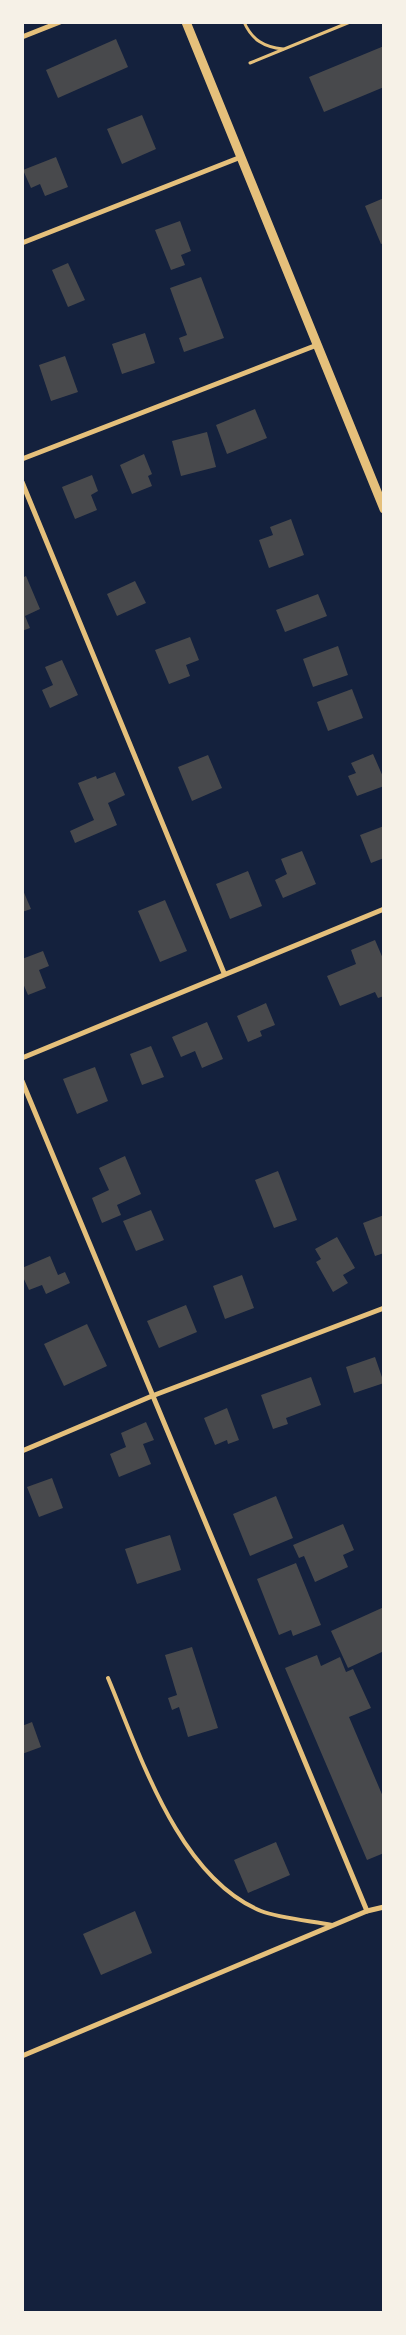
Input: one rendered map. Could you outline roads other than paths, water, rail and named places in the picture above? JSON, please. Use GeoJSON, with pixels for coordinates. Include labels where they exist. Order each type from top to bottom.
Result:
{"type":"FeatureCollection","features":[{"type":"Feature","properties":{"kind":"street"},"geometry":{"type":"LineString","coordinates":[[22,38],[60,22]]}},
{"type":"Feature","properties":{"kind":"street"},"geometry":{"type":"LineString","coordinates":[[186,22],[383,508]]}},
{"type":"Feature","properties":{"kind":"street"},"geometry":{"type":"LineString","coordinates":[[22,243],[241,157]]}},
{"type":"Feature","properties":{"kind":"street"},"geometry":{"type":"LineString","coordinates":[[22,459],[318,345]]}},
{"type":"Feature","properties":{"kind":"street"},"geometry":{"type":"LineString","coordinates":[[22,482],[224,973]]}},
{"type":"Feature","properties":{"kind":"street"},"geometry":{"type":"LineString","coordinates":[[22,1058],[224,973],[384,909]]}},
{"type":"Feature","properties":{"kind":"street"},"geometry":{"type":"LineString","coordinates":[[22,1081],[367,1911]]}},
{"type":"Feature","properties":{"kind":"street"},"geometry":{"type":"LineString","coordinates":[[22,1451],[152,1396],[384,1308]]}},
{"type":"Feature","properties":{"kind":"street"},"geometry":{"type":"LineString","coordinates":[[22,2056],[367,1911],[384,1907]]}},
{"type":"Feature","properties":{"kind":"lane"},"geometry":{"type":"LineString","coordinates":[[108,1678],[161,1805],[209,1874],[236,1897],[262,1911],[334,1925]]}}]}
